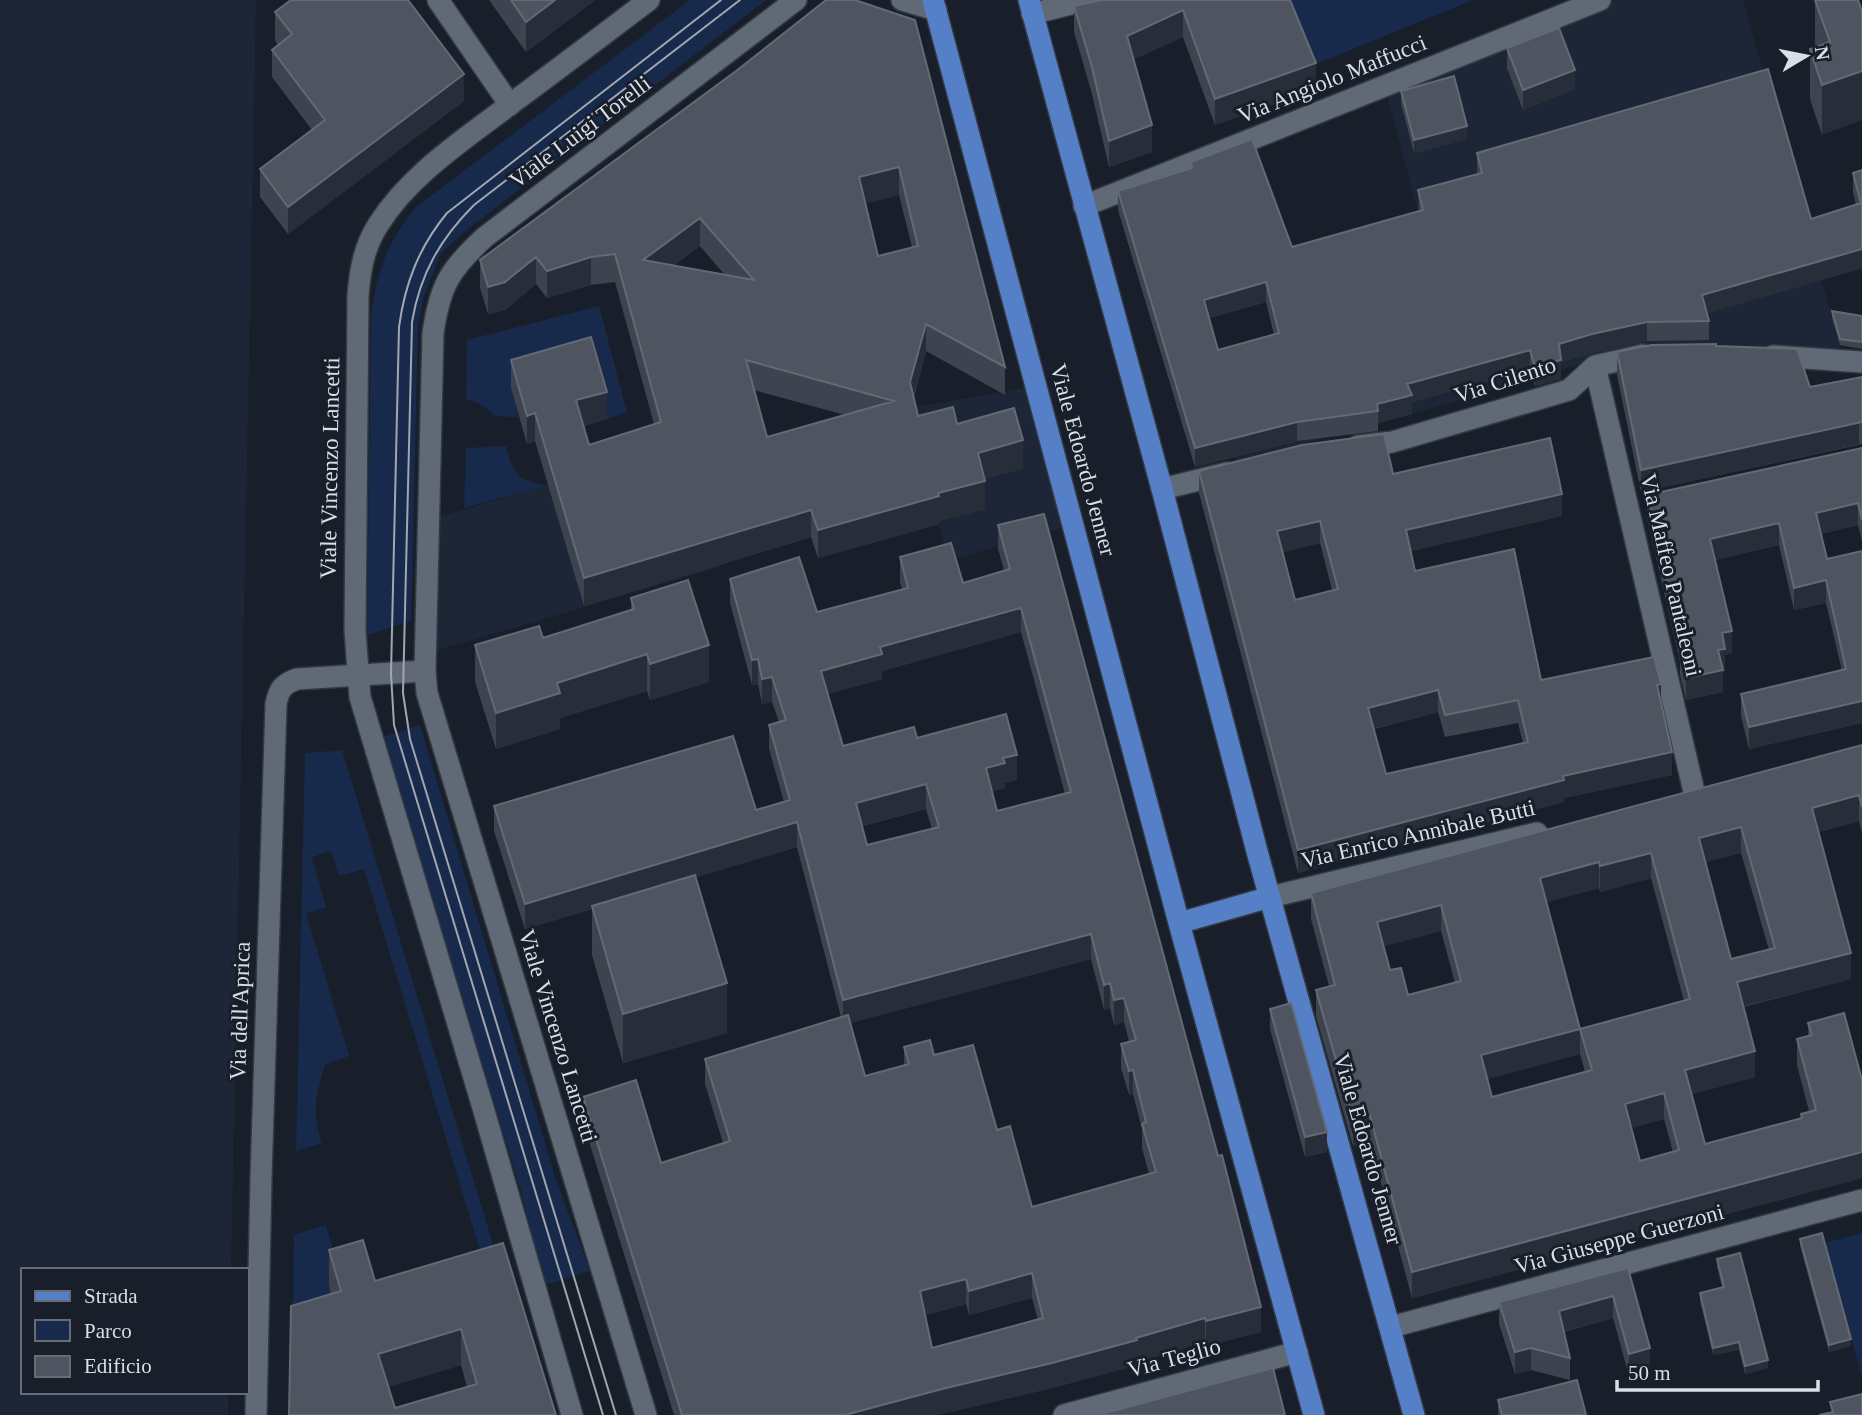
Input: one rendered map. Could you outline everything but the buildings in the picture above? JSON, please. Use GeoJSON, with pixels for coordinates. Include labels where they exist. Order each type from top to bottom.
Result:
{"type":"FeatureCollection","features":[{"type":"Feature","properties":{"kind":"main road","name":"Viale Edoardo Jenner"},"geometry":{"type":"LineString","coordinates":[[934,5],[1179,923],[1314,1415]]}},
{"type":"Feature","properties":{"kind":"main road","name":"Viale Edoardo Jenner"},"geometry":{"type":"LineString","coordinates":[[1030,7],[1270,897],[1414,1415]]}},
{"type":"Feature","properties":{"kind":"main road"},"geometry":{"type":"LineString","coordinates":[[1179,923],[1270,897]]}},
{"type":"Feature","properties":{"kind":"street"},"geometry":{"type":"LineString","coordinates":[[438,0],[510,105],[649,0]]}},
{"type":"Feature","properties":{"kind":"street","name":"Viale Luigi Torelli"},"geometry":{"type":"LineString","coordinates":[[433,333],[444,287],[461,259],[485,237],[796,0]]}},
{"type":"Feature","properties":{"kind":"street"},"geometry":{"type":"LineString","coordinates":[[902,0],[934,5]]}},
{"type":"Feature","properties":{"kind":"street"},"geometry":{"type":"LineString","coordinates":[[1030,7],[1086,0]]}},
{"type":"Feature","properties":{"kind":"street","name":"Via Angiolo Maffucci"},"geometry":{"type":"LineString","coordinates":[[1084,206],[1600,0]]}},
{"type":"Feature","properties":{"kind":"street","name":"Viale Vincenzo Lancetti"},"geometry":{"type":"LineString","coordinates":[[510,105],[456,145],[403,195],[379,224],[362,262],[358,296],[355,631],[357,674],[362,706],[572,1415]]}},
{"type":"Feature","properties":{"kind":"street","name":"Viale Vincenzo Lancetti"},"geometry":{"type":"LineString","coordinates":[[433,333],[425,671],[429,702],[646,1415]]}},
{"type":"Feature","properties":{"kind":"street"},"geometry":{"type":"LineString","coordinates":[[1595,366],[1650,354],[1664,354]]}},
{"type":"Feature","properties":{"kind":"street"},"geometry":{"type":"LineString","coordinates":[[1759,355],[1862,362]]}},
{"type":"Feature","properties":{"kind":"street","name":"Via Cilento"},"geometry":{"type":"LineString","coordinates":[[1335,449],[1392,442],[1569,390],[1595,366]]}},
{"type":"Feature","properties":{"kind":"street","name":"Via Maffeo Pantaleoni"},"geometry":{"type":"LineString","coordinates":[[1595,366],[1639,506],[1695,796]]}},
{"type":"Feature","properties":{"kind":"street"},"geometry":{"type":"LineString","coordinates":[[1162,489],[1251,467]]}},
{"type":"Feature","properties":{"kind":"street"},"geometry":{"type":"LineString","coordinates":[[357,674],[408,674],[425,671]]}},
{"type":"Feature","properties":{"kind":"street","name":"Via dell'Aprica"},"geometry":{"type":"LineString","coordinates":[[257,1415],[261,1178],[276,704],[284,684],[297,679],[357,674]]}},
{"type":"Feature","properties":{"kind":"street"},"geometry":{"type":"LineString","coordinates":[[1672,801],[1716,790]]}},
{"type":"Feature","properties":{"kind":"street","name":"Via Enrico Annibale Butti"},"geometry":{"type":"LineString","coordinates":[[1270,897],[1558,828]]}},
{"type":"Feature","properties":{"kind":"street","name":"Via Giuseppe Guerzoni"},"geometry":{"type":"LineString","coordinates":[[1391,1327],[1862,1200]]}},
{"type":"Feature","properties":{"kind":"street","name":"Via Teglio"},"geometry":{"type":"LineString","coordinates":[[1064,1415],[1297,1352]]}},
{"type":"Feature","properties":{"kind":"shaded area"},"geometry":{"type":"Polygon","coordinates":[[[0,0],[256,0],[231,1268],[21,1268],[21,1394],[228,1394],[228,1415],[0,1415],[0,0]]]}},
{"type":"Feature","properties":{"kind":"shaded area"},"geometry":{"type":"Polygon","coordinates":[[[1613,0],[1743,0],[1840,345],[1838,356],[1597,359],[1412,414],[1236,462],[1218,369],[1279,352],[1259,274],[1423,229],[1387,96],[1613,0]]]}},
{"type":"Feature","properties":{"kind":"shaded area"},"geometry":{"type":"Polygon","coordinates":[[[1029,387],[1066,526],[948,561],[910,408],[1029,387]]]}},
{"type":"Feature","properties":{"kind":"shaded area"},"geometry":{"type":"Polygon","coordinates":[[[589,472],[701,483],[720,567],[435,651],[439,517],[589,472]]]}},
{"type":"Feature","properties":{"kind":"green space"},"geometry":{"type":"Polygon","coordinates":[[[690,0],[766,0],[464,232],[441,253],[423,299],[418,327],[411,621],[367,635],[371,317],[376,285],[391,245],[416,207],[690,0]]]}},
{"type":"Feature","properties":{"kind":"green space"},"geometry":{"type":"Polygon","coordinates":[[[1290,0],[1473,0],[1316,64],[1290,0]]]}},
{"type":"Feature","properties":{"kind":"green space"},"geometry":{"type":"Polygon","coordinates":[[[599,306],[627,412],[607,419],[591,365],[511,388],[519,418],[496,416],[480,404],[466,399],[467,340],[599,306]]]}},
{"type":"Feature","properties":{"kind":"green space"},"geometry":{"type":"Polygon","coordinates":[[[506,446],[514,470],[518,474],[529,481],[547,485],[464,508],[466,448],[506,446]]]}},
{"type":"Feature","properties":{"kind":"green space"},"geometry":{"type":"Polygon","coordinates":[[[420,725],[556,1180],[590,1271],[544,1285],[521,1191],[383,737],[420,725]]]}},
{"type":"Feature","properties":{"kind":"green space"},"geometry":{"type":"Polygon","coordinates":[[[342,750],[496,1254],[482,1257],[364,869],[339,876],[331,851],[312,857],[326,907],[306,913],[349,1056],[325,1064],[316,1103],[322,1143],[296,1151],[305,753],[342,750]]]}},
{"type":"Feature","properties":{"kind":"green space"},"geometry":{"type":"Polygon","coordinates":[[[326,1225],[337,1265],[334,1303],[293,1315],[294,1235],[326,1225]]]}},
{"type":"Feature","properties":{"kind":"green space"},"geometry":{"type":"Polygon","coordinates":[[[1862,1233],[1862,1377],[1825,1243],[1862,1233]]]}},
{"type":"Feature","properties":{"kind":"tram line"},"geometry":{"type":"LineString","coordinates":[[603,1415],[394,725],[391,674],[399,327],[405,295],[415,266],[447,213],[721,0]]}},
{"type":"Feature","properties":{"kind":"tram line"},"geometry":{"type":"LineString","coordinates":[[616,1415],[410,739],[403,693],[412,322],[420,288],[433,258],[451,231],[474,205],[740,0]]}}]}
